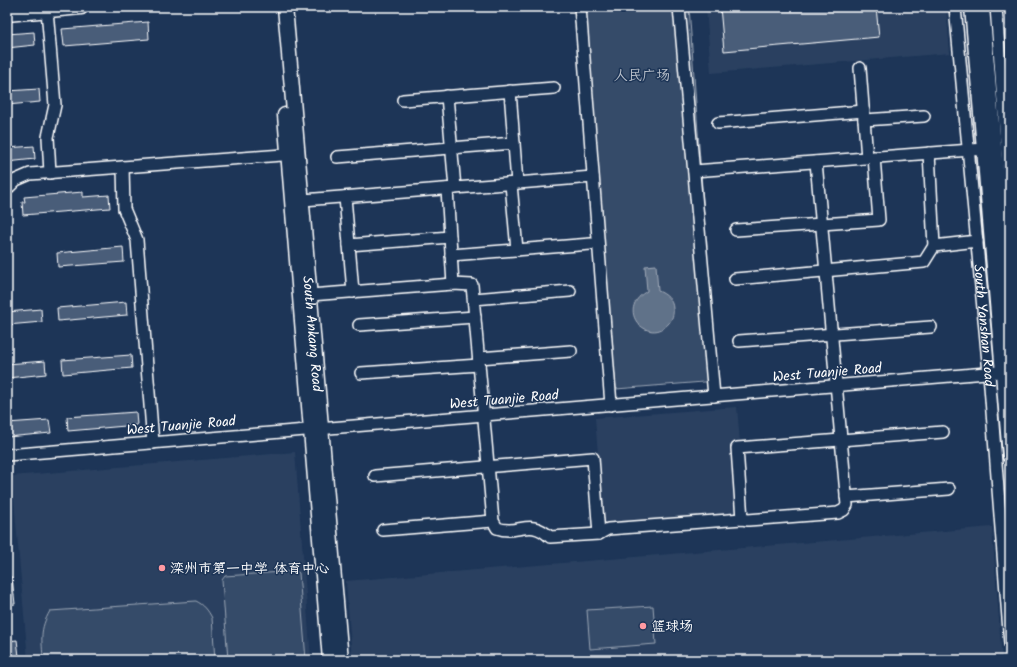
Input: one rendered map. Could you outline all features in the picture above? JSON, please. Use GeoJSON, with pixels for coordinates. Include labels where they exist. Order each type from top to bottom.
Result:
{"type":"FeatureCollection","features":[{"type":"Feature","properties":{"kind":"main road"},"geometry":{"type":"LineString","coordinates":[[7,14],[81,7]]}},
{"type":"Feature","properties":{"kind":"main road","name":"South Ankang Road"},"geometry":{"type":"LineString","coordinates":[[276,7],[293,154],[303,200],[310,295],[316,429],[330,660]]}},
{"type":"Feature","properties":{"kind":"main road","name":"South Ankang Road"},"geometry":{"type":"LineString","coordinates":[[285,7],[293,154],[316,429],[341,660]]}},
{"type":"Feature","properties":{"kind":"main road","name":"South Yanshan Road"},"geometry":{"type":"LineString","coordinates":[[972,7],[984,149],[1007,372],[1010,456]]}},
{"type":"Feature","properties":{"kind":"main road","name":"South Yanshan Road"},"geometry":{"type":"LineString","coordinates":[[982,7],[1010,333]]}},
{"type":"Feature","properties":{"kind":"street"},"geometry":{"type":"LineString","coordinates":[[580,7],[611,405]]}},
{"type":"Feature","properties":{"kind":"street"},"geometry":{"type":"LineString","coordinates":[[679,7],[714,396]]}},
{"type":"Feature","properties":{"kind":"street","name":"South Yanshan Road"},"geometry":{"type":"LineString","coordinates":[[955,7],[989,373],[1010,644]]}},
{"type":"Feature","properties":{"kind":"street"},"geometry":{"type":"LineString","coordinates":[[996,7],[1007,114],[1010,197]]}},
{"type":"Feature","properties":{"kind":"street"},"geometry":{"type":"LineString","coordinates":[[47,10],[55,105],[48,137],[50,173]]}},
{"type":"Feature","properties":{"kind":"street"},"geometry":{"type":"LineString","coordinates":[[736,230],[879,220],[864,116],[860,68]]}},
{"type":"Feature","properties":{"kind":"street"},"geometry":{"type":"LineString","coordinates":[[403,100],[554,88]]}},
{"type":"Feature","properties":{"kind":"street"},"geometry":{"type":"LineString","coordinates":[[510,91],[514,143],[517,250]]}},
{"type":"Feature","properties":{"kind":"street"},"geometry":{"type":"LineString","coordinates":[[447,96],[451,148],[450,237],[453,284]]}},
{"type":"Feature","properties":{"kind":"street"},"geometry":{"type":"LineString","coordinates":[[718,123],[864,116],[924,116]]}},
{"type":"Feature","properties":{"kind":"street"},"geometry":{"type":"LineString","coordinates":[[337,157],[514,143]]}},
{"type":"Feature","properties":{"kind":"street"},"geometry":{"type":"LineString","coordinates":[[694,171],[984,149]]}},
{"type":"Feature","properties":{"kind":"street"},"geometry":{"type":"LineString","coordinates":[[735,279],[924,262],[934,246],[929,153]]}},
{"type":"Feature","properties":{"kind":"street"},"geometry":{"type":"LineString","coordinates":[[7,189],[16,180],[30,174],[293,154]]}},
{"type":"Feature","properties":{"kind":"street"},"geometry":{"type":"LineString","coordinates":[[310,295],[453,284],[472,285],[493,521],[497,528],[503,530],[536,527],[544,531],[550,537],[599,534],[608,528],[838,513],[844,510],[847,505],[816,162]]}},
{"type":"Feature","properties":{"kind":"street"},"geometry":{"type":"LineString","coordinates":[[122,167],[124,209],[137,240],[153,443]]}},
{"type":"Feature","properties":{"kind":"street"},"geometry":{"type":"LineString","coordinates":[[303,200],[593,177]]}},
{"type":"Feature","properties":{"kind":"street"},"geometry":{"type":"LineString","coordinates":[[345,197],[353,292]]}},
{"type":"Feature","properties":{"kind":"street"},"geometry":{"type":"LineString","coordinates":[[349,245],[450,237]]}},
{"type":"Feature","properties":{"kind":"street"},"geometry":{"type":"LineString","coordinates":[[934,246],[977,242]]}},
{"type":"Feature","properties":{"kind":"street"},"geometry":{"type":"LineString","coordinates":[[451,255],[591,244]]}},
{"type":"Feature","properties":{"kind":"street"},"geometry":{"type":"LineString","coordinates":[[474,299],[570,291]]}},
{"type":"Feature","properties":{"kind":"street"},"geometry":{"type":"LineString","coordinates":[[359,325],[475,316]]}},
{"type":"Feature","properties":{"kind":"street"},"geometry":{"type":"LineString","coordinates":[[739,340],[931,327]]}},
{"type":"Feature","properties":{"kind":"street"},"geometry":{"type":"LineString","coordinates":[[361,372],[571,351]]}},
{"type":"Feature","properties":{"kind":"street","name":"West Tuanjie Road"},"geometry":{"type":"LineString","coordinates":[[7,455],[1007,372]]}},
{"type":"Feature","properties":{"kind":"street"},"geometry":{"type":"LineString","coordinates":[[742,519],[737,448],[942,432]]}},
{"type":"Feature","properties":{"kind":"street"},"geometry":{"type":"LineString","coordinates":[[375,476],[593,458],[599,534]]}},
{"type":"Feature","properties":{"kind":"street"},"geometry":{"type":"LineString","coordinates":[[846,497],[949,489]]}},
{"type":"Feature","properties":{"kind":"street"},"geometry":{"type":"LineString","coordinates":[[383,530],[493,521]]}},
{"type":"Feature","properties":{"kind":"shaded area"},"geometry":{"type":"Polygon","coordinates":[[[706,7],[946,7],[950,53],[711,73],[706,7]]]}},
{"type":"Feature","properties":{"kind":"shaded area"},"geometry":{"type":"Polygon","coordinates":[[[656,265],[658,291],[670,300],[673,306],[673,313],[669,323],[661,329],[653,331],[645,329],[638,324],[634,316],[633,308],[637,299],[647,291],[645,266],[656,265]]]}},
{"type":"Feature","properties":{"kind":"shaded area"},"geometry":{"type":"Polygon","coordinates":[[[737,407],[746,515],[604,527],[595,418],[737,407]]]}},
{"type":"Feature","properties":{"kind":"shaded area","name":"滦州市第一中学 体育中心"},"geometry":{"type":"Polygon","coordinates":[[[295,452],[311,660],[28,660],[12,476],[295,452]]]}},
{"type":"Feature","properties":{"kind":"shaded area"},"geometry":{"type":"Polygon","coordinates":[[[992,527],[1002,660],[352,660],[346,581],[992,527]]]}},
{"type":"Feature","properties":{"kind":"green space","name":"人民广场"},"geometry":{"type":"Polygon","coordinates":[[[584,7],[689,7],[716,381],[616,389],[584,7]]]}},
{"type":"Feature","properties":{"kind":"green space"},"geometry":{"type":"Polygon","coordinates":[[[296,571],[299,573],[306,660],[228,660],[222,580],[225,576],[296,571]]]}},
{"type":"Feature","properties":{"kind":"green space"},"geometry":{"type":"Polygon","coordinates":[[[196,601],[206,608],[212,618],[215,660],[43,660],[43,629],[50,611],[196,601]]]}},
{"type":"Feature","properties":{"kind":"green space"},"geometry":{"type":"Polygon","coordinates":[[[653,606],[656,644],[590,649],[587,610],[653,606]]]}},
{"type":"Feature","properties":{"kind":"building"},"geometry":{"type":"Polygon","coordinates":[[[720,7],[876,7],[879,37],[724,51],[720,7]]]}},
{"type":"Feature","properties":{"kind":"building"},"geometry":{"type":"Polygon","coordinates":[[[148,22],[149,39],[64,46],[62,29],[148,22]]]}},
{"type":"Feature","properties":{"kind":"building"},"geometry":{"type":"Polygon","coordinates":[[[34,32],[35,45],[7,48],[7,34],[34,32]]]}},
{"type":"Feature","properties":{"kind":"building"},"geometry":{"type":"Polygon","coordinates":[[[39,89],[40,102],[7,105],[7,91],[39,89]]]}},
{"type":"Feature","properties":{"kind":"building"},"geometry":{"type":"Polygon","coordinates":[[[34,146],[35,159],[7,162],[7,148],[34,146]]]}},
{"type":"Feature","properties":{"kind":"building"},"geometry":{"type":"Polygon","coordinates":[[[83,192],[83,197],[109,195],[110,208],[23,215],[22,202],[25,202],[24,197],[83,192]]]}},
{"type":"Feature","properties":{"kind":"building"},"geometry":{"type":"Polygon","coordinates":[[[123,247],[124,262],[58,267],[57,253],[123,247]]]}},
{"type":"Feature","properties":{"kind":"building"},"geometry":{"type":"Polygon","coordinates":[[[126,302],[127,315],[58,321],[57,308],[126,302]]]}},
{"type":"Feature","properties":{"kind":"building"},"geometry":{"type":"Polygon","coordinates":[[[41,309],[42,322],[7,325],[7,312],[41,309]]]}},
{"type":"Feature","properties":{"kind":"building"},"geometry":{"type":"Polygon","coordinates":[[[131,355],[132,368],[63,374],[62,360],[131,355]]]}},
{"type":"Feature","properties":{"kind":"building"},"geometry":{"type":"Polygon","coordinates":[[[45,361],[46,374],[7,378],[7,364],[45,361]]]}},
{"type":"Feature","properties":{"kind":"building"},"geometry":{"type":"Polygon","coordinates":[[[136,412],[137,425],[68,431],[67,417],[136,412]]]}},
{"type":"Feature","properties":{"kind":"building"},"geometry":{"type":"Polygon","coordinates":[[[49,420],[51,433],[7,437],[7,423],[49,420]]]}},
{"type":"Feature","properties":{"kind":"building"},"geometry":{"type":"Polygon","coordinates":[[[7,577],[12,577],[15,604],[7,605],[7,577]]]}},
{"type":"Feature","properties":{"kind":"building"},"geometry":{"type":"Polygon","coordinates":[[[17,640],[19,656],[7,657],[7,641],[17,640]]]}},
{"type":"Feature","properties":{"kind":"place","name":"滦州市第一中学 体育中心"},"geometry":{"type":"Point","coordinates":[162,568]}},
{"type":"Feature","properties":{"kind":"place","name":"篮球场"},"geometry":{"type":"Point","coordinates":[643,626]}}]}
